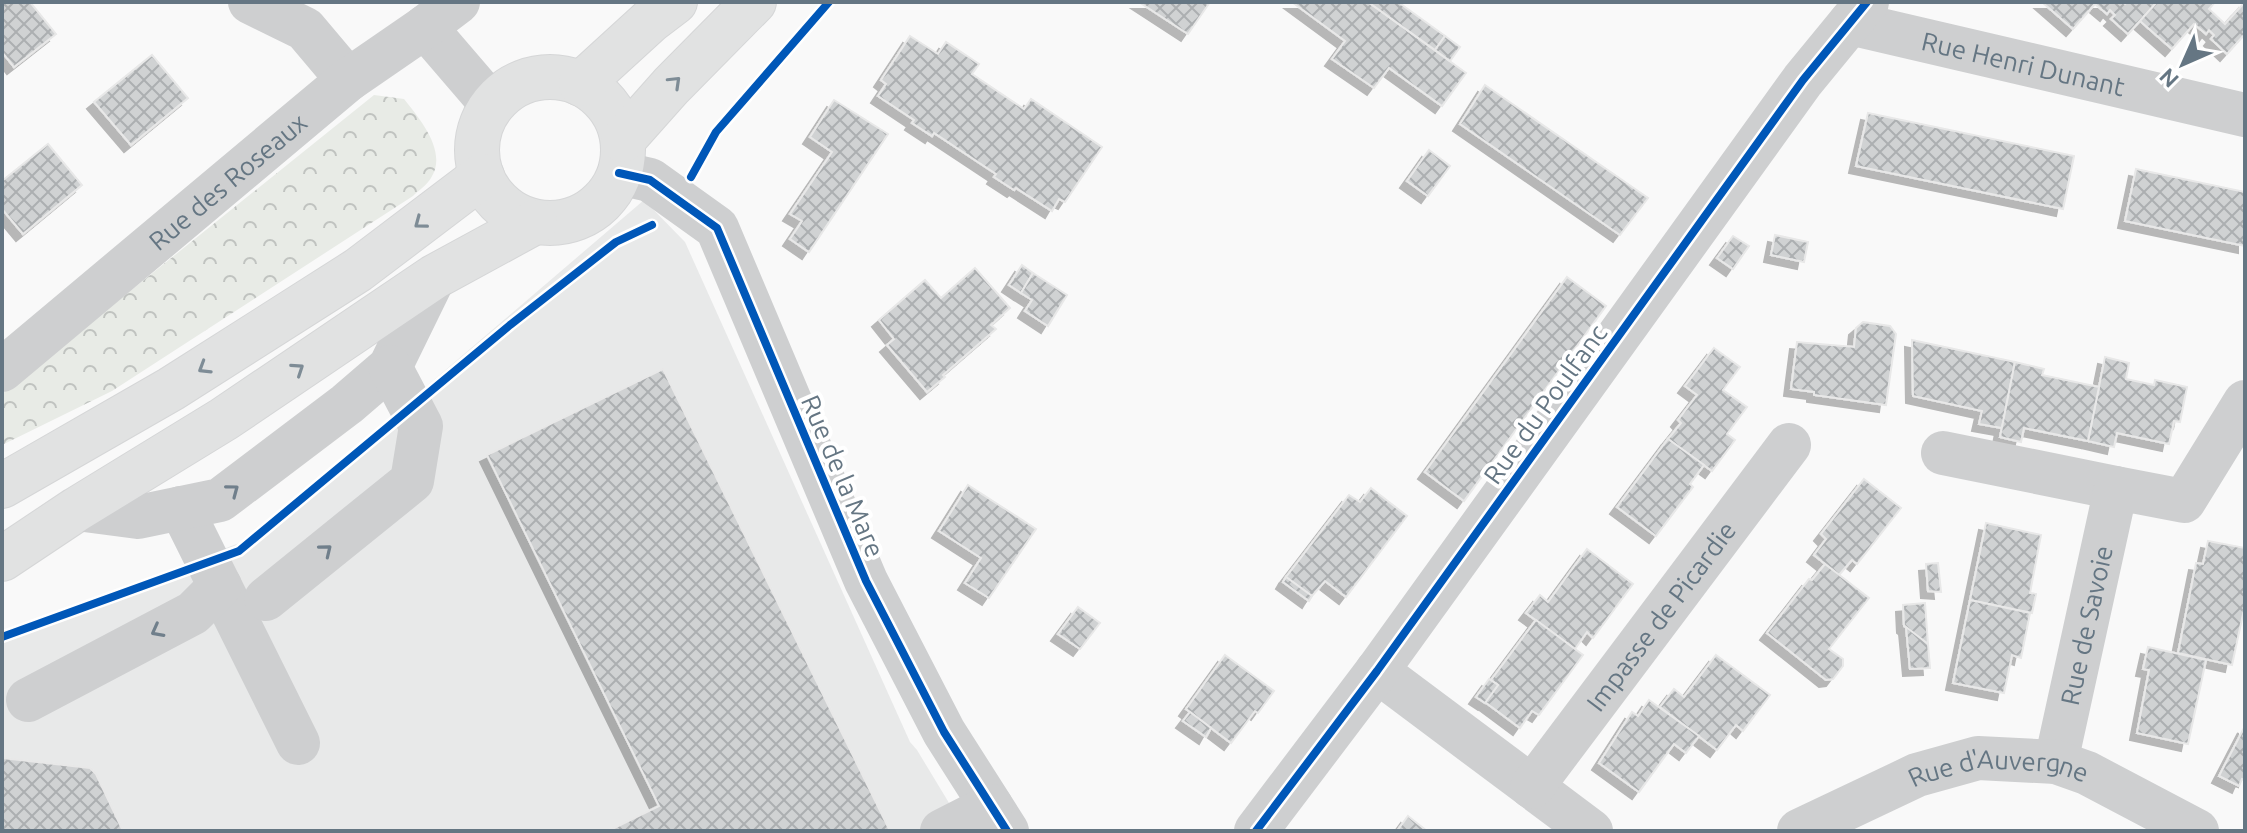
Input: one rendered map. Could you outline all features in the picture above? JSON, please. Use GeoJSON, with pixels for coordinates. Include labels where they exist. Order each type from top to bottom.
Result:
{"type":"FeatureCollection","features":[{"type":"Feature","properties":{"kind":"main road"},"geometry":{"type":"LineString","coordinates":[[581,84],[675,2]]}},
{"type":"Feature","properties":{"kind":"main road"},"geometry":{"type":"LineString","coordinates":[[621,156],[671,86],[754,2]]}},
{"type":"Feature","properties":{"kind":"main road"},"geometry":{"type":"LineString","coordinates":[[558,77],[581,84],[602,98],[616,117],[621,156],[615,185],[601,204],[581,216],[558,223],[535,222],[513,213],[494,197],[482,176],[477,151],[481,127],[492,105],[510,88],[533,79],[558,77]]}},
{"type":"Feature","properties":{"kind":"main road"},"geometry":{"type":"LineString","coordinates":[[2,486],[171,389],[358,270],[482,176]]}},
{"type":"Feature","properties":{"kind":"main road"},"geometry":{"type":"LineString","coordinates":[[2,559],[224,419],[434,277],[535,222]]}},
{"type":"Feature","properties":{"kind":"street"},"geometry":{"type":"LineString","coordinates":[[250,2],[305,29],[348,80]]}},
{"type":"Feature","properties":{"kind":"street","name":"Rue Henri Dunant"},"geometry":{"type":"LineString","coordinates":[[1858,12],[2245,115]]}},
{"type":"Feature","properties":{"kind":"street","name":"Rue du Poulfanc"},"geometry":{"type":"LineString","coordinates":[[1256,831],[1377,671],[1803,80],[1858,12]]}},
{"type":"Feature","properties":{"kind":"street"},"geometry":{"type":"LineString","coordinates":[[442,15],[492,105]]}},
{"type":"Feature","properties":{"kind":"street","name":"Rue des Roseaux"},"geometry":{"type":"LineString","coordinates":[[2,370],[348,80],[442,15]]}},
{"type":"Feature","properties":{"kind":"street","name":"Rue de la Mare"},"geometry":{"type":"LineString","coordinates":[[621,156],[717,228],[866,581],[944,732],[999,818]]}},
{"type":"Feature","properties":{"kind":"street"},"geometry":{"type":"LineString","coordinates":[[77,509],[138,517],[220,500],[347,404],[390,367],[434,277]]}},
{"type":"Feature","properties":{"kind":"street"},"geometry":{"type":"LineString","coordinates":[[266,599],[412,481],[421,426],[390,367]]}},
{"type":"Feature","properties":{"kind":"street"},"geometry":{"type":"LineString","coordinates":[[1943,453],[2184,501],[2245,402]]}},
{"type":"Feature","properties":{"kind":"street","name":"Impasse de Picardie"},"geometry":{"type":"LineString","coordinates":[[1559,815],[1789,445]]}},
{"type":"Feature","properties":{"kind":"street","name":"Rue de Savoie"},"geometry":{"type":"LineString","coordinates":[[2056,762],[2116,488]]}},
{"type":"Feature","properties":{"kind":"street"},"geometry":{"type":"LineString","coordinates":[[181,508],[298,743]]}},
{"type":"Feature","properties":{"kind":"street"},"geometry":{"type":"LineString","coordinates":[[28,700],[193,613],[220,586]]}},
{"type":"Feature","properties":{"kind":"street"},"geometry":{"type":"LineString","coordinates":[[1377,671],[1559,815]]}},
{"type":"Feature","properties":{"kind":"street","name":"Rue d'Auvergne"},"geometry":{"type":"LineString","coordinates":[[1799,831],[1917,775],[1978,758],[2056,762],[2087,773],[2197,831]]}},
{"type":"Feature","properties":{"kind":"street"},"geometry":{"type":"LineString","coordinates":[[942,831],[999,818]]}},
{"type":"Feature","properties":{"kind":"shaded area"},"geometry":{"type":"Polygon","coordinates":[[[644,200],[685,242],[910,742],[966,831],[2,831],[2,634],[247,540],[644,200]]]}},
{"type":"Feature","properties":{"kind":"green space"},"geometry":{"type":"Polygon","coordinates":[[[374,95],[404,99],[430,136],[436,158],[435,168],[425,185],[413,196],[112,391],[2,445],[2,394],[374,95]]]}},
{"type":"Feature","properties":{"kind":"building"},"geometry":{"type":"Polygon","coordinates":[[[2,2],[30,2],[56,34],[14,67],[2,52],[2,2]]]}},
{"type":"Feature","properties":{"kind":"building"},"geometry":{"type":"Polygon","coordinates":[[[1139,2],[1210,2],[1188,34],[1139,2]]]}},
{"type":"Feature","properties":{"kind":"building"},"geometry":{"type":"Polygon","coordinates":[[[1292,2],[1368,2],[1466,73],[1442,106],[1389,68],[1374,88],[1332,59],[1345,41],[1292,2]]]}},
{"type":"Feature","properties":{"kind":"building"},"geometry":{"type":"Polygon","coordinates":[[[1398,2],[1445,36],[1435,50],[1371,4],[1398,2]]]}},
{"type":"Feature","properties":{"kind":"building"},"geometry":{"type":"Polygon","coordinates":[[[2042,2],[2157,2],[2128,34],[2111,19],[2115,15],[2110,10],[2107,14],[2095,4],[2073,29],[2042,2]]]}},
{"type":"Feature","properties":{"kind":"building"},"geometry":{"type":"Polygon","coordinates":[[[2157,2],[2215,2],[2209,9],[2225,24],[2245,2],[2245,34],[2227,54],[2211,39],[2214,35],[2209,30],[2206,34],[2194,24],[2172,49],[2140,21],[2157,2]]]}},
{"type":"Feature","properties":{"kind":"building"},"geometry":{"type":"Polygon","coordinates":[[[910,36],[938,54],[946,42],[979,64],[972,74],[1024,109],[1031,99],[1102,147],[1065,202],[1059,199],[1052,211],[1016,188],[1014,190],[994,177],[996,174],[934,133],[932,136],[912,123],[914,120],[878,96],[886,84],[881,80],[910,36]]]}},
{"type":"Feature","properties":{"kind":"building"},"geometry":{"type":"Polygon","coordinates":[[[1445,36],[1460,47],[1450,61],[1435,50],[1445,36]]]}},
{"type":"Feature","properties":{"kind":"building"},"geometry":{"type":"Polygon","coordinates":[[[152,55],[188,98],[131,145],[94,102],[152,55]]]}},
{"type":"Feature","properties":{"kind":"building"},"geometry":{"type":"Polygon","coordinates":[[[1485,85],[1648,198],[1620,235],[1460,124],[1485,85]]]}},
{"type":"Feature","properties":{"kind":"building"},"geometry":{"type":"Polygon","coordinates":[[[834,100],[888,134],[809,252],[790,239],[802,221],[790,214],[832,152],[810,137],[834,100]]]}},
{"type":"Feature","properties":{"kind":"building"},"geometry":{"type":"Polygon","coordinates":[[[1868,113],[2074,156],[2063,209],[1856,166],[1868,113]]]}},
{"type":"Feature","properties":{"kind":"building"},"geometry":{"type":"Polygon","coordinates":[[[48,144],[82,185],[23,234],[2,209],[2,181],[48,144]]]}},
{"type":"Feature","properties":{"kind":"building"},"geometry":{"type":"Polygon","coordinates":[[[1429,150],[1450,166],[1428,196],[1407,181],[1429,150]]]}},
{"type":"Feature","properties":{"kind":"building"},"geometry":{"type":"Polygon","coordinates":[[[2136,169],[2245,192],[2245,246],[2125,221],[2136,169]]]}},
{"type":"Feature","properties":{"kind":"building"},"geometry":{"type":"Polygon","coordinates":[[[1775,235],[1808,242],[1804,262],[1771,255],[1775,235]]]}},
{"type":"Feature","properties":{"kind":"building"},"geometry":{"type":"Polygon","coordinates":[[[1733,236],[1749,246],[1733,269],[1717,258],[1733,236]]]}},
{"type":"Feature","properties":{"kind":"building"},"geometry":{"type":"Polygon","coordinates":[[[1022,265],[1033,273],[1021,293],[1009,285],[1022,265]]]}},
{"type":"Feature","properties":{"kind":"building"},"geometry":{"type":"Polygon","coordinates":[[[975,268],[1010,308],[991,325],[996,329],[927,392],[887,345],[894,339],[879,320],[925,280],[941,298],[975,268]]]}},
{"type":"Feature","properties":{"kind":"building"},"geometry":{"type":"Polygon","coordinates":[[[1033,273],[1067,295],[1048,326],[1025,311],[1032,300],[1021,293],[1033,273]]]}},
{"type":"Feature","properties":{"kind":"building"},"geometry":{"type":"Polygon","coordinates":[[[1567,277],[1606,306],[1464,501],[1425,472],[1567,277]]]}},
{"type":"Feature","properties":{"kind":"building"},"geometry":{"type":"Polygon","coordinates":[[[1863,322],[1890,326],[1896,334],[1886,405],[1791,389],[1797,342],[1854,347],[1856,328],[1863,322]]]}},
{"type":"Feature","properties":{"kind":"building"},"geometry":{"type":"Polygon","coordinates":[[[1912,340],[2015,362],[2002,428],[1979,424],[1982,411],[1913,396],[1912,340]]]}},
{"type":"Feature","properties":{"kind":"building"},"geometry":{"type":"Polygon","coordinates":[[[1714,348],[1740,367],[1723,390],[1747,407],[1727,434],[1735,440],[1712,471],[1668,439],[1697,395],[1685,386],[1714,348]]]}},
{"type":"Feature","properties":{"kind":"building"},"geometry":{"type":"Polygon","coordinates":[[[2105,357],[2129,363],[2126,379],[2154,385],[2155,380],[2187,387],[2180,422],[2174,421],[2169,444],[2117,433],[2114,447],[2088,441],[2105,357]]]}},
{"type":"Feature","properties":{"kind":"building"},"geometry":{"type":"Polygon","coordinates":[[[2015,362],[2044,369],[2042,375],[2099,387],[2088,441],[2024,428],[2021,442],[2000,437],[2015,362]]]}},
{"type":"Feature","properties":{"kind":"building"},"geometry":{"type":"Polygon","coordinates":[[[663,369],[890,831],[608,831],[659,806],[487,455],[663,369]]]}},
{"type":"Feature","properties":{"kind":"building"},"geometry":{"type":"Polygon","coordinates":[[[1668,439],[1704,465],[1690,484],[1693,487],[1656,536],[1617,507],[1668,439]]]}},
{"type":"Feature","properties":{"kind":"building"},"geometry":{"type":"Polygon","coordinates":[[[1864,479],[1901,508],[1857,564],[1852,560],[1839,575],[1814,555],[1826,539],[1821,534],[1864,479]]]}},
{"type":"Feature","properties":{"kind":"building"},"geometry":{"type":"Polygon","coordinates":[[[968,485],[1036,529],[989,598],[965,583],[981,558],[939,531],[968,485]]]}},
{"type":"Feature","properties":{"kind":"building"},"geometry":{"type":"Polygon","coordinates":[[[1371,488],[1407,516],[1346,597],[1325,581],[1312,596],[1286,577],[1349,495],[1360,502],[1371,488]]]}},
{"type":"Feature","properties":{"kind":"building"},"geometry":{"type":"Polygon","coordinates":[[[1986,523],[2041,535],[2030,593],[2036,594],[2032,613],[1970,600],[1986,523]]]}},
{"type":"Feature","properties":{"kind":"building"},"geometry":{"type":"Polygon","coordinates":[[[2208,541],[2245,548],[2245,605],[2232,665],[2178,653],[2196,563],[2203,564],[2208,541]]]}},
{"type":"Feature","properties":{"kind":"building"},"geometry":{"type":"Polygon","coordinates":[[[1587,549],[1633,584],[1593,638],[1587,632],[1575,649],[1526,613],[1540,595],[1548,602],[1587,549]]]}},
{"type":"Feature","properties":{"kind":"building"},"geometry":{"type":"Polygon","coordinates":[[[1938,563],[1941,592],[1928,591],[1926,564],[1938,563]]]}},
{"type":"Feature","properties":{"kind":"building"},"geometry":{"type":"Polygon","coordinates":[[[1825,564],[1869,598],[1829,649],[1843,659],[1843,666],[1833,679],[1826,680],[1767,633],[1809,579],[1812,580],[1825,564]]]}},
{"type":"Feature","properties":{"kind":"building"},"geometry":{"type":"Polygon","coordinates":[[[1286,577],[1312,596],[1309,601],[1283,582],[1286,577]]]}},
{"type":"Feature","properties":{"kind":"building"},"geometry":{"type":"Polygon","coordinates":[[[1970,600],[2030,613],[2021,658],[2012,655],[2004,693],[1953,683],[1970,600]]]}},
{"type":"Feature","properties":{"kind":"building"},"geometry":{"type":"Polygon","coordinates":[[[1925,603],[1928,644],[1904,626],[1903,605],[1925,603]]]}},
{"type":"Feature","properties":{"kind":"building"},"geometry":{"type":"Polygon","coordinates":[[[1078,607],[1100,623],[1080,649],[1058,634],[1078,607]]]}},
{"type":"Feature","properties":{"kind":"building"},"geometry":{"type":"Polygon","coordinates":[[[1536,620],[1583,655],[1539,715],[1532,711],[1520,728],[1485,702],[1498,685],[1491,680],[1536,620]]]}},
{"type":"Feature","properties":{"kind":"building"},"geometry":{"type":"Polygon","coordinates":[[[1906,627],[1928,644],[1930,668],[1910,669],[1906,627]]]}},
{"type":"Feature","properties":{"kind":"building"},"geometry":{"type":"Polygon","coordinates":[[[2148,647],[2206,660],[2188,744],[2137,733],[2149,670],[2143,669],[2148,647]]]}},
{"type":"Feature","properties":{"kind":"building"},"geometry":{"type":"Polygon","coordinates":[[[1225,655],[1274,691],[1231,743],[1186,709],[1225,655]]]}},
{"type":"Feature","properties":{"kind":"building"},"geometry":{"type":"Polygon","coordinates":[[[1716,655],[1770,695],[1743,731],[1736,725],[1717,750],[1660,707],[1674,689],[1684,697],[1716,655]]]}},
{"type":"Feature","properties":{"kind":"building"},"geometry":{"type":"Polygon","coordinates":[[[1489,679],[1498,685],[1485,703],[1476,697],[1489,679]]]}},
{"type":"Feature","properties":{"kind":"building"},"geometry":{"type":"Polygon","coordinates":[[[1649,700],[1699,736],[1686,753],[1674,744],[1639,792],[1599,763],[1632,712],[1638,716],[1649,700]]]}},
{"type":"Feature","properties":{"kind":"building"},"geometry":{"type":"Polygon","coordinates":[[[1190,712],[1211,728],[1206,737],[1183,721],[1190,712]]]}},
{"type":"Feature","properties":{"kind":"building"},"geometry":{"type":"Polygon","coordinates":[[[2245,726],[2245,780],[2242,779],[2239,786],[2219,776],[2245,726]]]}},
{"type":"Feature","properties":{"kind":"building"},"geometry":{"type":"Polygon","coordinates":[[[2,758],[90,768],[96,774],[123,831],[2,831],[2,758]]]}},
{"type":"Feature","properties":{"kind":"building"},"geometry":{"type":"Polygon","coordinates":[[[1408,816],[1427,831],[1397,831],[1408,816]]]}},
{"type":"Feature","properties":{"kind":"cycle path"},"geometry":{"type":"LineString","coordinates":[[691,177],[716,132],[829,2]]}},
{"type":"Feature","properties":{"kind":"cycle path"},"geometry":{"type":"LineString","coordinates":[[1256,831],[1377,671],[1803,80],[1867,2]]}},
{"type":"Feature","properties":{"kind":"cycle path"},"geometry":{"type":"LineString","coordinates":[[619,173],[650,180],[717,228],[866,581],[944,732],[1007,831]]}},
{"type":"Feature","properties":{"kind":"cycle path"},"geometry":{"type":"LineString","coordinates":[[2,637],[239,551],[510,325],[616,242],[652,225]]}}]}
